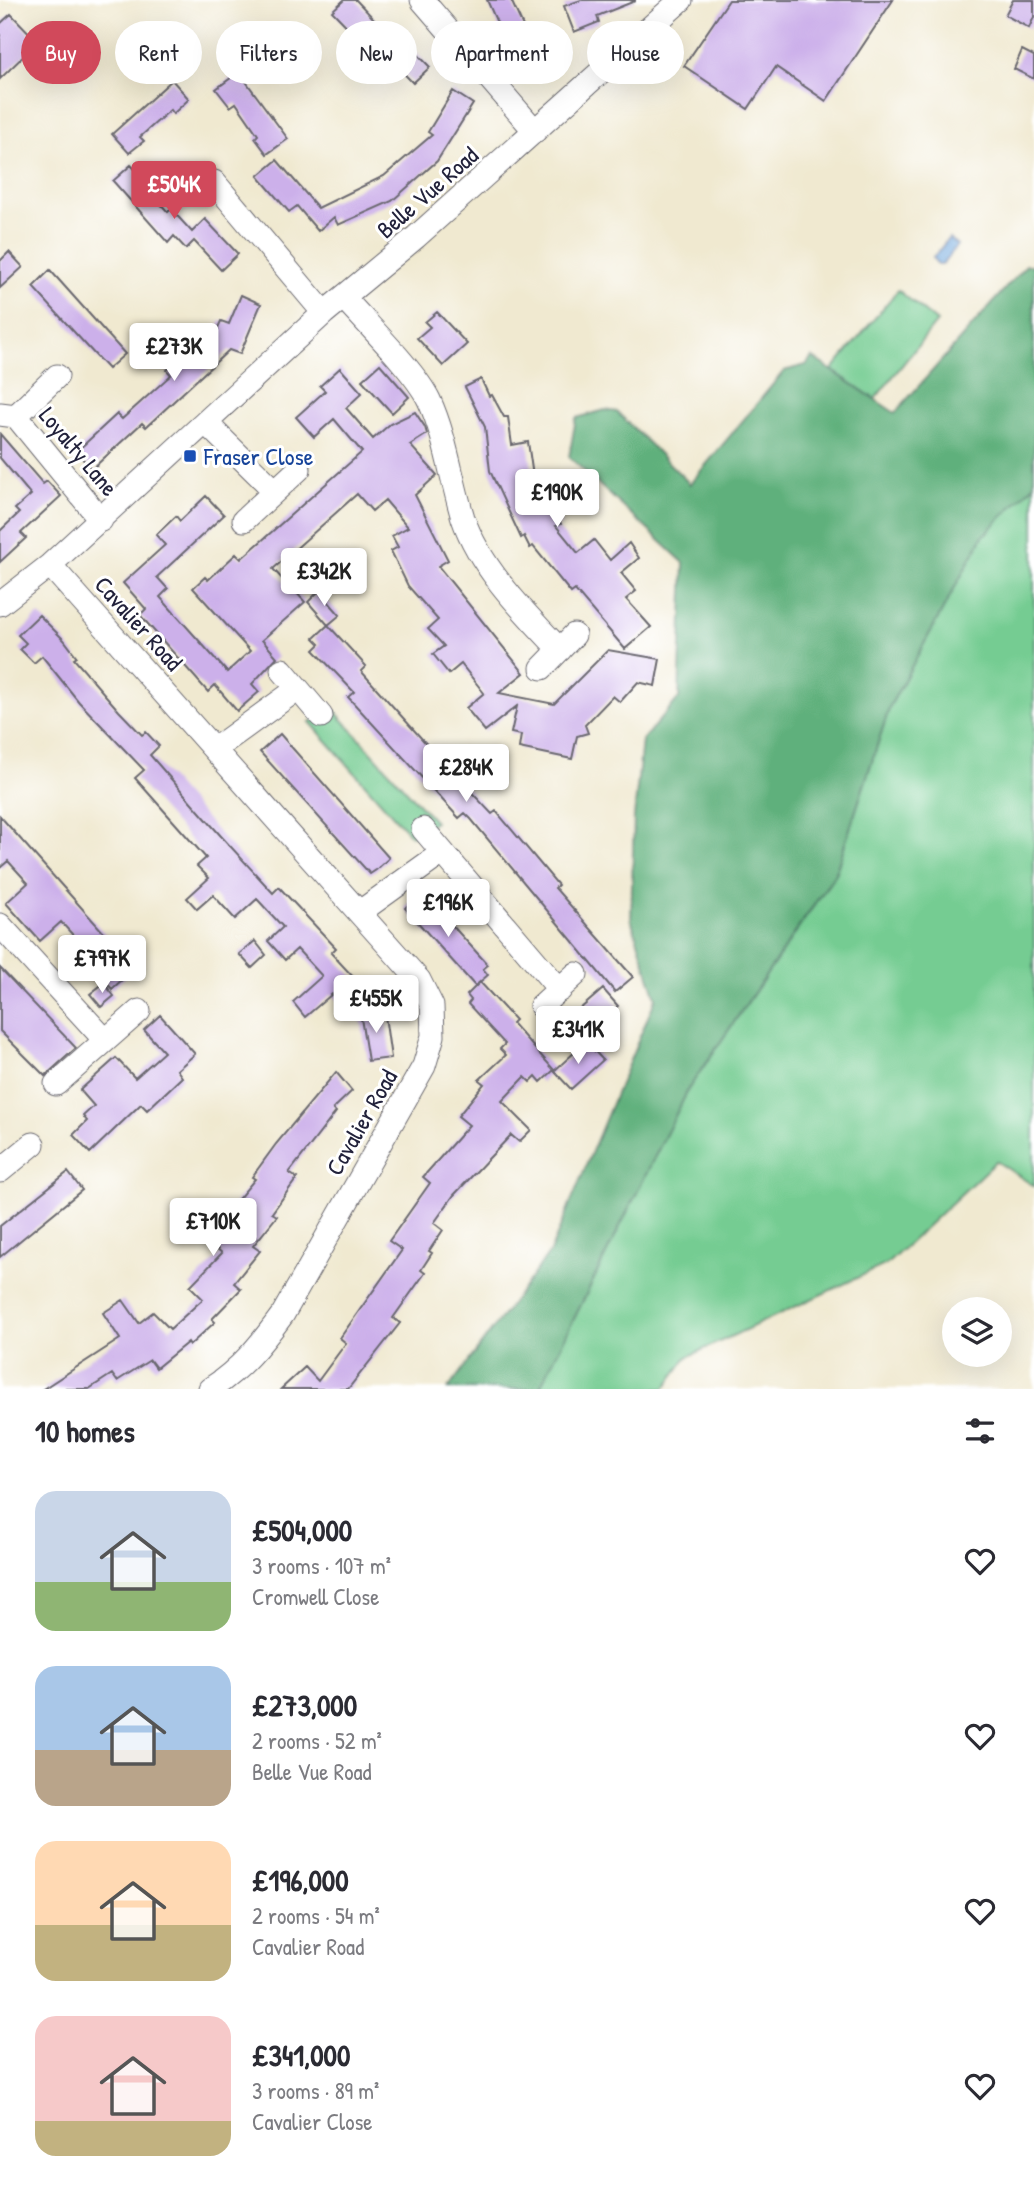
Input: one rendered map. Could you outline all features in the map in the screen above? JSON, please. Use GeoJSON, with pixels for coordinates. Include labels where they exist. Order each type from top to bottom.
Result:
{"type":"FeatureCollection","features":[{"type":"Feature","properties":{"kind":"street"},"geometry":{"type":"LineString","coordinates":[[422,0],[535,131]]}},
{"type":"Feature","properties":{"kind":"street","name":"Belle Vue Road"},"geometry":{"type":"LineString","coordinates":[[0,604],[102,520],[324,313],[535,131],[681,0]]}},
{"type":"Feature","properties":{"kind":"street"},"geometry":{"type":"LineString","coordinates":[[214,182],[324,313]]}},
{"type":"Feature","properties":{"kind":"street"},"geometry":{"type":"LineString","coordinates":[[344,298],[428,397],[438,421],[464,520],[476,547],[528,616],[567,643],[542,668]]}},
{"type":"Feature","properties":{"kind":"street","name":"Loyalty Lane"},"geometry":{"type":"LineString","coordinates":[[57,376],[8,415],[102,520]]}},
{"type":"Feature","properties":{"kind":"street"},"geometry":{"type":"LineString","coordinates":[[207,424],[275,491]]}},
{"type":"Feature","properties":{"kind":"street"},"geometry":{"type":"LineString","coordinates":[[244,520],[299,469]]}},
{"type":"Feature","properties":{"kind":"street","name":"Cavalier Road"},"geometry":{"type":"LineString","coordinates":[[50,565],[360,912],[423,989],[432,1006],[433,1036],[424,1066],[283,1314],[257,1350],[230,1377],[210,1389]]}},
{"type":"Feature","properties":{"kind":"street"},"geometry":{"type":"LineString","coordinates":[[282,670],[296,690],[321,716]]}},
{"type":"Feature","properties":{"kind":"street"},"geometry":{"type":"LineString","coordinates":[[216,748],[296,690]]}},
{"type":"Feature","properties":{"kind":"street"},"geometry":{"type":"LineString","coordinates":[[423,829],[560,990]]}},
{"type":"Feature","properties":{"kind":"street"},"geometry":{"type":"LineString","coordinates":[[360,912],[442,853]]}},
{"type":"Feature","properties":{"kind":"street"},"geometry":{"type":"LineString","coordinates":[[0,925],[105,1040]]}},
{"type":"Feature","properties":{"kind":"street"},"geometry":{"type":"LineString","coordinates":[[541,1006],[576,974]]}},
{"type":"Feature","properties":{"kind":"street"},"geometry":{"type":"LineString","coordinates":[[56,1084],[139,1011]]}},
{"type":"Feature","properties":{"kind":"street"},"geometry":{"type":"LineString","coordinates":[[0,1171],[33,1144]]}},
{"type":"Feature","properties":{"kind":"green space"},"geometry":{"type":"Polygon","coordinates":[[[1026,265],[1034,265],[1034,485],[983,536],[890,706],[835,874],[689,1088],[539,1389],[448,1389],[550,1252],[656,998],[631,919],[634,817],[642,740],[679,698],[684,563],[569,457],[576,418],[605,410],[617,412],[690,484],[784,371],[806,365],[812,357],[895,413],[1026,265]]]}},
{"type":"Feature","properties":{"kind":"green space"},"geometry":{"type":"Polygon","coordinates":[[[898,290],[937,322],[875,399],[832,370],[898,290]]]}},
{"type":"Feature","properties":{"kind":"green space"},"geometry":{"type":"Polygon","coordinates":[[[1034,485],[1034,1186],[996,1161],[887,1264],[687,1357],[664,1389],[539,1389],[689,1088],[835,875],[890,706],[983,536],[1034,485]]]}},
{"type":"Feature","properties":{"kind":"green space"},"geometry":{"type":"Polygon","coordinates":[[[333,709],[435,822],[411,836],[310,722],[333,709]]]}},
{"type":"Feature","properties":{"kind":"water"},"geometry":{"type":"Polygon","coordinates":[[[949,238],[957,245],[942,265],[938,265],[933,258],[949,238]]]}},
{"type":"Feature","properties":{"kind":"building"},"geometry":{"type":"Polygon","coordinates":[[[344,0],[356,0],[376,21],[342,21],[332,11],[344,0]]]}},
{"type":"Feature","properties":{"kind":"building"},"geometry":{"type":"Polygon","coordinates":[[[487,0],[511,0],[521,21],[496,21],[487,0]]]}},
{"type":"Feature","properties":{"kind":"building"},"geometry":{"type":"Polygon","coordinates":[[[581,0],[635,0],[597,16],[599,21],[587,21],[587,27],[574,32],[573,21],[570,21],[564,6],[581,0]]]}},
{"type":"Feature","properties":{"kind":"building"},"geometry":{"type":"Polygon","coordinates":[[[729,0],[893,0],[826,101],[776,67],[748,109],[684,66],[729,0]]]}},
{"type":"Feature","properties":{"kind":"building"},"geometry":{"type":"Polygon","coordinates":[[[1013,0],[1034,0],[1034,17],[1029,28],[1005,15],[1013,0]]]}},
{"type":"Feature","properties":{"kind":"building"},"geometry":{"type":"Polygon","coordinates":[[[11,14],[21,24],[21,59],[0,79],[0,24],[11,14]]]}},
{"type":"Feature","properties":{"kind":"building"},"geometry":{"type":"Polygon","coordinates":[[[1022,50],[1034,56],[1034,79],[1014,69],[1022,50]]]}},
{"type":"Feature","properties":{"kind":"building"},"geometry":{"type":"Polygon","coordinates":[[[417,54],[430,67],[417,79],[417,54]]]}},
{"type":"Feature","properties":{"kind":"building"},"geometry":{"type":"Polygon","coordinates":[[[168,84],[176,84],[189,99],[173,114],[170,110],[140,137],[144,141],[129,153],[112,134],[168,84]]]}},
{"type":"Feature","properties":{"kind":"building"},"geometry":{"type":"Polygon","coordinates":[[[223,84],[248,84],[288,139],[267,154],[255,138],[258,135],[236,103],[230,107],[216,89],[223,84]]]}},
{"type":"Feature","properties":{"kind":"building"},"geometry":{"type":"Polygon","coordinates":[[[453,91],[473,104],[437,161],[392,201],[338,225],[334,217],[318,231],[297,206],[289,212],[258,176],[277,160],[318,208],[384,176],[432,135],[428,132],[453,91]]]}},
{"type":"Feature","properties":{"kind":"building"},"geometry":{"type":"Polygon","coordinates":[[[131,165],[146,181],[142,184],[168,212],[171,209],[192,232],[205,219],[238,254],[221,270],[194,241],[186,249],[174,236],[168,243],[113,181],[131,165]]]}},
{"type":"Feature","properties":{"kind":"building"},"geometry":{"type":"Polygon","coordinates":[[[9,252],[23,267],[0,288],[0,261],[9,252]]]}},
{"type":"Feature","properties":{"kind":"building"},"geometry":{"type":"Polygon","coordinates":[[[50,270],[125,354],[108,369],[33,287],[50,270]]]}},
{"type":"Feature","properties":{"kind":"building"},"geometry":{"type":"Polygon","coordinates":[[[241,295],[261,304],[240,354],[229,350],[146,427],[142,423],[92,469],[76,452],[117,414],[122,419],[171,375],[167,370],[191,348],[195,354],[214,337],[221,321],[229,324],[241,295]]]}},
{"type":"Feature","properties":{"kind":"building"},"geometry":{"type":"Polygon","coordinates":[[[437,312],[467,344],[443,366],[417,338],[430,327],[425,322],[437,312]]]}},
{"type":"Feature","properties":{"kind":"building"},"geometry":{"type":"Polygon","coordinates":[[[380,364],[409,397],[392,413],[362,380],[380,364]]]}},
{"type":"Feature","properties":{"kind":"building"},"geometry":{"type":"Polygon","coordinates":[[[340,368],[362,393],[346,408],[373,439],[390,424],[415,412],[425,427],[427,434],[410,445],[437,475],[415,495],[448,560],[438,566],[524,673],[499,693],[554,704],[608,650],[660,659],[655,686],[638,682],[620,702],[613,696],[585,725],[588,733],[577,736],[572,759],[519,748],[521,735],[511,733],[517,706],[485,731],[466,708],[484,693],[461,664],[449,674],[433,654],[444,646],[428,629],[438,620],[408,586],[391,551],[398,547],[392,536],[408,527],[385,500],[372,511],[357,494],[273,569],[287,584],[291,593],[295,591],[305,602],[262,640],[277,657],[252,684],[259,692],[237,711],[215,685],[208,692],[140,615],[146,609],[123,583],[165,545],[156,535],[176,516],[180,521],[206,496],[224,515],[157,577],[168,589],[160,597],[227,672],[250,651],[193,588],[205,577],[208,580],[236,554],[241,559],[362,452],[334,419],[314,437],[296,417],[325,391],[320,386],[340,368]]]}},
{"type":"Feature","properties":{"kind":"building"},"geometry":{"type":"Polygon","coordinates":[[[481,379],[489,396],[492,395],[504,417],[508,417],[512,445],[528,442],[535,490],[544,486],[561,524],[556,526],[578,553],[594,540],[610,560],[629,543],[639,558],[621,573],[636,591],[626,599],[651,627],[625,649],[575,590],[571,593],[533,546],[530,548],[524,536],[521,538],[490,471],[485,427],[465,387],[481,379]]]}},
{"type":"Feature","properties":{"kind":"building"},"geometry":{"type":"Polygon","coordinates":[[[0,434],[43,484],[47,481],[61,496],[21,533],[26,538],[0,562],[0,531],[19,513],[15,509],[31,495],[0,458],[0,434]]]}},
{"type":"Feature","properties":{"kind":"building"},"geometry":{"type":"Polygon","coordinates":[[[319,591],[340,615],[328,625],[308,602],[319,591]]]}},
{"type":"Feature","properties":{"kind":"building"},"geometry":{"type":"Polygon","coordinates":[[[39,615],[64,640],[77,657],[74,659],[119,711],[142,735],[146,732],[159,746],[150,755],[221,836],[273,893],[279,887],[336,948],[331,953],[368,993],[349,1011],[332,994],[305,1017],[293,1002],[322,976],[297,949],[285,960],[268,941],[283,927],[257,899],[235,919],[213,895],[197,909],[187,898],[209,878],[197,866],[206,858],[135,778],[144,770],[79,702],[42,656],[34,663],[20,649],[26,643],[18,635],[39,615]]]}},
{"type":"Feature","properties":{"kind":"building"},"geometry":{"type":"Polygon","coordinates":[[[328,625],[366,666],[361,671],[492,814],[496,811],[558,885],[555,888],[633,977],[615,992],[471,819],[465,813],[459,818],[348,697],[354,692],[314,650],[320,644],[314,638],[328,625]]]}},
{"type":"Feature","properties":{"kind":"building"},"geometry":{"type":"Polygon","coordinates":[[[280,734],[389,858],[376,870],[370,874],[260,752],[280,734]]]}},
{"type":"Feature","properties":{"kind":"building"},"geometry":{"type":"Polygon","coordinates":[[[0,816],[135,968],[112,989],[77,949],[82,945],[61,922],[40,941],[6,903],[28,883],[8,861],[0,868],[0,816]]]}},
{"type":"Feature","properties":{"kind":"building"},"geometry":{"type":"Polygon","coordinates":[[[422,892],[488,965],[483,969],[488,975],[475,986],[405,908],[422,892]]]}},
{"type":"Feature","properties":{"kind":"building"},"geometry":{"type":"Polygon","coordinates":[[[255,941],[266,955],[252,968],[239,954],[255,941]]]}},
{"type":"Feature","properties":{"kind":"building"},"geometry":{"type":"Polygon","coordinates":[[[0,968],[76,1048],[45,1076],[0,1031],[0,968]]]}},
{"type":"Feature","properties":{"kind":"building"},"geometry":{"type":"Polygon","coordinates":[[[480,982],[515,1020],[512,1023],[554,1070],[541,1082],[536,1076],[530,1082],[525,1077],[502,1101],[531,1130],[519,1142],[511,1135],[454,1195],[434,1223],[443,1230],[429,1251],[432,1253],[421,1270],[425,1273],[393,1318],[400,1323],[348,1389],[281,1389],[305,1367],[318,1381],[346,1343],[340,1338],[402,1250],[389,1241],[430,1183],[423,1177],[469,1125],[458,1116],[484,1084],[479,1080],[506,1055],[500,1049],[505,1044],[468,1004],[471,1000],[467,995],[480,982]]]}},
{"type":"Feature","properties":{"kind":"building"},"geometry":{"type":"Polygon","coordinates":[[[104,983],[114,996],[101,1007],[90,994],[104,983]]]}},
{"type":"Feature","properties":{"kind":"building"},"geometry":{"type":"Polygon","coordinates":[[[603,989],[618,1006],[602,1019],[606,1023],[585,1041],[570,1023],[574,1019],[572,1016],[603,989]]]}},
{"type":"Feature","properties":{"kind":"building"},"geometry":{"type":"Polygon","coordinates":[[[384,1009],[391,1058],[368,1061],[360,1012],[384,1009]]]}},
{"type":"Feature","properties":{"kind":"building"},"geometry":{"type":"Polygon","coordinates":[[[160,1015],[195,1054],[177,1070],[182,1077],[147,1110],[141,1104],[90,1153],[73,1135],[87,1121],[83,1116],[94,1106],[80,1090],[116,1058],[135,1078],[164,1052],[144,1030],[160,1015]]]}},
{"type":"Feature","properties":{"kind":"building"},"geometry":{"type":"Polygon","coordinates":[[[586,1042],[603,1060],[571,1089],[554,1071],[586,1042]]]}},
{"type":"Feature","properties":{"kind":"building"},"geometry":{"type":"Polygon","coordinates":[[[336,1072],[352,1091],[333,1109],[336,1112],[289,1173],[297,1178],[272,1213],[277,1216],[253,1246],[260,1251],[234,1283],[241,1289],[212,1319],[215,1322],[190,1345],[188,1342],[156,1368],[150,1360],[117,1381],[112,1374],[89,1389],[43,1389],[120,1339],[103,1313],[123,1300],[139,1323],[153,1312],[170,1329],[203,1299],[190,1286],[222,1253],[209,1242],[232,1212],[229,1210],[255,1179],[252,1177],[276,1144],[336,1072]]]}},
{"type":"Feature","properties":{"kind":"building"},"geometry":{"type":"Polygon","coordinates":[[[68,1172],[82,1190],[0,1257],[0,1226],[68,1172]]]}},
{"type":"Feature","properties":{"kind":"place","name":"Fraser Close"},"geometry":{"type":"Point","coordinates":[190,456]}}]}
